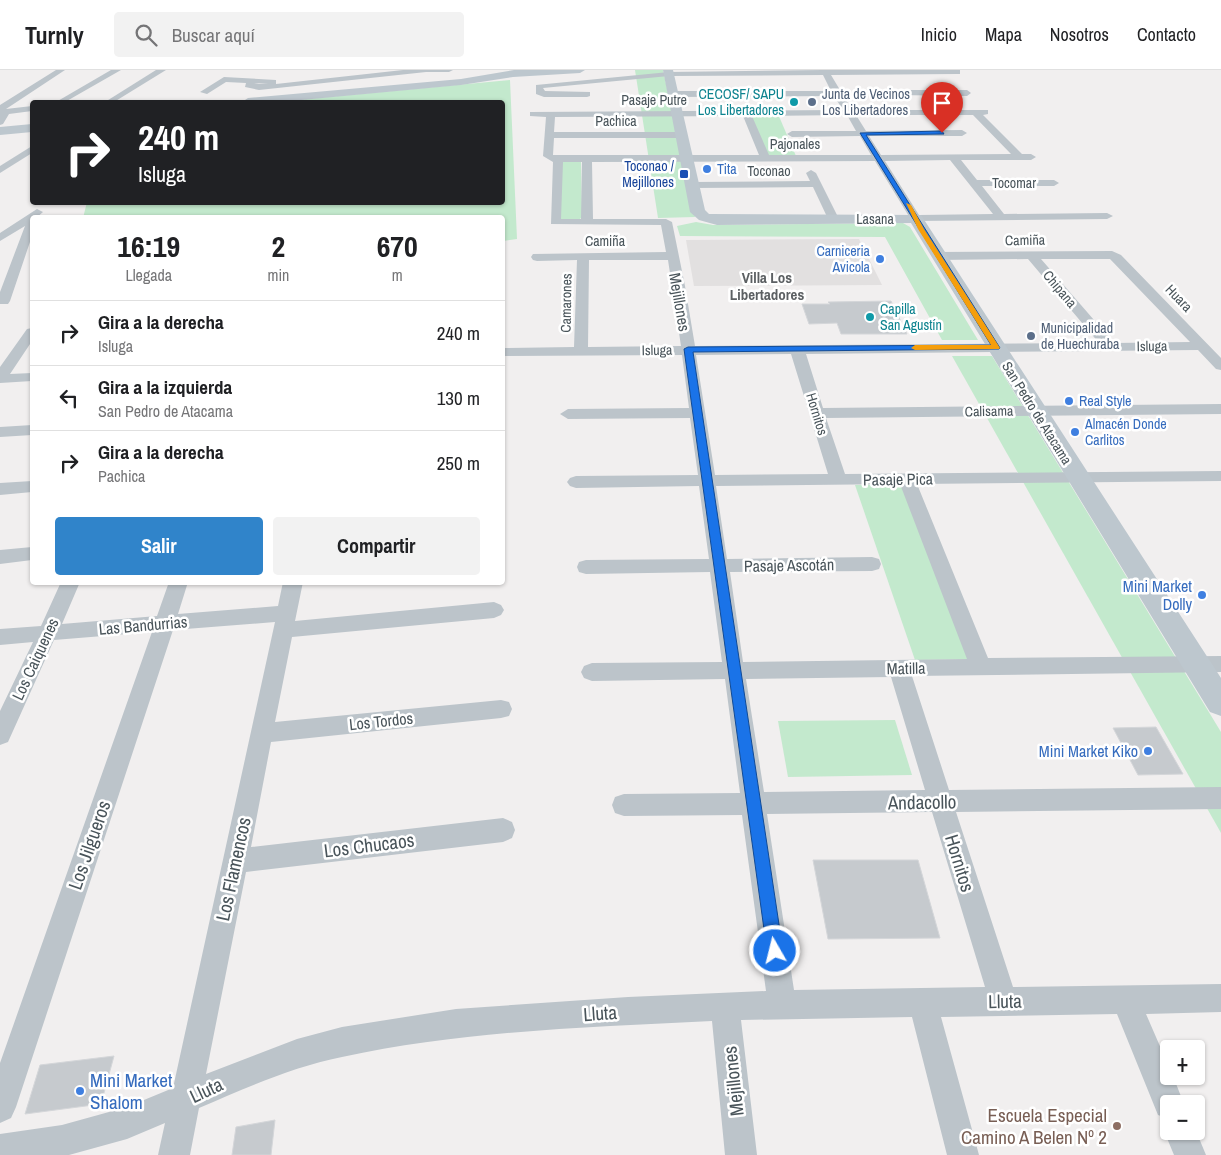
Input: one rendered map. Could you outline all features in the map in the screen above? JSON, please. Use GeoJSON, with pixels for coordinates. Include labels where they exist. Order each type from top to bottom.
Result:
{"type":"FeatureCollection","features":[{"type":"Feature","properties":{"kind":"street"},"geometry":{"type":"LineString","coordinates":[[0,127],[4,115],[1,108],[61,70]]}},
{"type":"Feature","properties":{"kind":"street"},"geometry":{"type":"LineString","coordinates":[[64,100],[117,70]]}},
{"type":"Feature","properties":{"kind":"street"},"geometry":{"type":"LineString","coordinates":[[112,100],[162,70]]}},
{"type":"Feature","properties":{"kind":"street"},"geometry":{"type":"LineString","coordinates":[[267,70],[257,80],[248,85],[255,88],[271,83],[394,70]]}},
{"type":"Feature","properties":{"kind":"street"},"geometry":{"type":"LineString","coordinates":[[204,92],[224,79],[257,80],[271,83],[426,70],[449,70]]}},
{"type":"Feature","properties":{"kind":"street"},"geometry":{"type":"LineString","coordinates":[[493,77],[534,70]]}},
{"type":"Feature","properties":{"kind":"street"},"geometry":{"type":"LineString","coordinates":[[268,100],[580,70]]}},
{"type":"Feature","properties":{"kind":"street"},"geometry":{"type":"LineString","coordinates":[[890,80],[937,71],[957,72]]}},
{"type":"Feature","properties":{"kind":"street"},"geometry":{"type":"LineString","coordinates":[[587,94],[544,94],[539,92],[539,87],[669,72],[770,83],[837,93]]}},
{"type":"Feature","properties":{"kind":"street"},"geometry":{"type":"LineString","coordinates":[[669,72],[692,185]]}},
{"type":"Feature","properties":{"kind":"street"},"geometry":{"type":"LineString","coordinates":[[784,113],[770,83],[775,72],[826,72],[890,80],[967,93]]}},
{"type":"Feature","properties":{"kind":"street","name":"San Pedro de Atacama"},"geometry":{"type":"LineString","coordinates":[[826,72],[837,93],[938,256],[1221,703]]}},
{"type":"Feature","properties":{"kind":"street"},"geometry":{"type":"LineString","coordinates":[[890,80],[916,112]]}},
{"type":"Feature","properties":{"kind":"street"},"geometry":{"type":"LineString","coordinates":[[587,114],[588,81]]}},
{"type":"Feature","properties":{"kind":"street"},"geometry":{"type":"LineString","coordinates":[[673,94],[770,83]]}},
{"type":"Feature","properties":{"kind":"street"},"geometry":{"type":"LineString","coordinates":[[2,112],[30,109]]}},
{"type":"Feature","properties":{"kind":"street","name":"Pasaje Putre"},"geometry":{"type":"LineString","coordinates":[[533,114],[980,112],[1019,156]]}},
{"type":"Feature","properties":{"kind":"street"},"geometry":{"type":"LineString","coordinates":[[746,113],[765,158]]}},
{"type":"Feature","properties":{"kind":"street"},"geometry":{"type":"LineString","coordinates":[[551,114],[548,156],[558,159],[555,222],[587,222],[587,159]]}},
{"type":"Feature","properties":{"kind":"street"},"geometry":{"type":"LineString","coordinates":[[0,127],[30,122]]}},
{"type":"Feature","properties":{"kind":"street"},"geometry":{"type":"LineString","coordinates":[[0,127],[30,128]]}},
{"type":"Feature","properties":{"kind":"street"},"geometry":{"type":"LineString","coordinates":[[792,134],[962,133]]}},
{"type":"Feature","properties":{"kind":"street","name":"Pachica"},"geometry":{"type":"LineString","coordinates":[[549,135],[682,135]]}},
{"type":"Feature","properties":{"kind":"street"},"geometry":{"type":"LineString","coordinates":[[0,170],[30,150]]}},
{"type":"Feature","properties":{"kind":"street","name":"Pajonales"},"geometry":{"type":"LineString","coordinates":[[558,159],[1031,156]]}},
{"type":"Feature","properties":{"kind":"street"},"geometry":{"type":"LineString","coordinates":[[953,157],[1001,216]]}},
{"type":"Feature","properties":{"kind":"street"},"geometry":{"type":"LineString","coordinates":[[804,158],[833,219]]}},
{"type":"Feature","properties":{"kind":"street","name":"Tocomar"},"geometry":{"type":"LineString","coordinates":[[974,183],[1054,183]]}},
{"type":"Feature","properties":{"kind":"street","name":"Toconao"},"geometry":{"type":"LineString","coordinates":[[692,185],[816,184]]}},
{"type":"Feature","properties":{"kind":"street","name":"Lasana"},"geometry":{"type":"LineString","coordinates":[[692,185],[698,212],[704,217],[717,220],[1107,216]]}},
{"type":"Feature","properties":{"kind":"street"},"geometry":{"type":"LineString","coordinates":[[0,238],[30,218]]}},
{"type":"Feature","properties":{"kind":"street","name":"Mejillones"},"geometry":{"type":"LineString","coordinates":[[587,222],[666,222],[688,349],[782,1005]]}},
{"type":"Feature","properties":{"kind":"street"},"geometry":{"type":"LineString","coordinates":[[3,302],[30,230]]}},
{"type":"Feature","properties":{"kind":"street","name":"Chipana"},"geometry":{"type":"LineString","coordinates":[[1031,255],[1108,346]]}},
{"type":"Feature","properties":{"kind":"street","name":"Camiña"},"geometry":{"type":"LineString","coordinates":[[938,256],[1112,255]]}},
{"type":"Feature","properties":{"kind":"street","name":"Huara"},"geometry":{"type":"LineString","coordinates":[[1112,255],[1221,366]]}},
{"type":"Feature","properties":{"kind":"street","name":"Camiña"},"geometry":{"type":"LineString","coordinates":[[537,256],[673,256]]}},
{"type":"Feature","properties":{"kind":"street","name":"Camarones"},"geometry":{"type":"LineString","coordinates":[[581,350],[583,256]]}},
{"type":"Feature","properties":{"kind":"street"},"geometry":{"type":"LineString","coordinates":[[0,378],[30,335]]}},
{"type":"Feature","properties":{"kind":"street","name":"Isluga"},"geometry":{"type":"LineString","coordinates":[[505,352],[1202,346]]}},
{"type":"Feature","properties":{"kind":"street","name":"Hornitos"},"geometry":{"type":"LineString","coordinates":[[797,349],[838,480]]}},
{"type":"Feature","properties":{"kind":"street"},"geometry":{"type":"LineString","coordinates":[[0,378],[30,377]]}},
{"type":"Feature","properties":{"kind":"street","name":"Calisama"},"geometry":{"type":"LineString","coordinates":[[817,413],[1221,409]]}},
{"type":"Feature","properties":{"kind":"street"},"geometry":{"type":"LineString","coordinates":[[568,414],[697,413]]}},
{"type":"Feature","properties":{"kind":"street"},"geometry":{"type":"LineString","coordinates":[[0,432],[30,430]]}},
{"type":"Feature","properties":{"kind":"street","name":"Pasaje Pica"},"geometry":{"type":"LineString","coordinates":[[576,482],[1078,477],[1218,479]]}},
{"type":"Feature","properties":{"kind":"street"},"geometry":{"type":"LineString","coordinates":[[906,479],[981,667]]}},
{"type":"Feature","properties":{"kind":"street"},"geometry":{"type":"LineString","coordinates":[[0,489],[30,487]]}},
{"type":"Feature","properties":{"kind":"street"},"geometry":{"type":"LineString","coordinates":[[0,557],[30,554]]}},
{"type":"Feature","properties":{"kind":"street","name":"Pasaje Ascotán"},"geometry":{"type":"LineString","coordinates":[[586,567],[872,564]]}},
{"type":"Feature","properties":{"kind":"street","name":"Los Caiquenes"},"geometry":{"type":"LineString","coordinates":[[0,735],[70,585]]}},
{"type":"Feature","properties":{"kind":"street","name":"Los Jilgueros"},"geometry":{"type":"LineString","coordinates":[[0,1107],[178,585]]}},
{"type":"Feature","properties":{"kind":"street","name":"Los Flamencos"},"geometry":{"type":"LineString","coordinates":[[174,1155],[292,585]]}},
{"type":"Feature","properties":{"kind":"street","name":"Las Bandurrias"},"geometry":{"type":"LineString","coordinates":[[0,637],[165,623],[285,621],[494,610]]}},
{"type":"Feature","properties":{"kind":"street","name":"Matilla"},"geometry":{"type":"LineString","coordinates":[[592,672],[1221,664]]}},
{"type":"Feature","properties":{"kind":"street","name":"Hornitos"},"geometry":{"type":"LineString","coordinates":[[899,668],[1003,1001]]}},
{"type":"Feature","properties":{"kind":"street","name":"Los Tordos"},"geometry":{"type":"LineString","coordinates":[[262,733],[501,709]]}},
{"type":"Feature","properties":{"kind":"street","name":"Andacollo"},"geometry":{"type":"LineString","coordinates":[[624,805],[1221,798]]}},
{"type":"Feature","properties":{"kind":"street","name":"Los Chucaos"},"geometry":{"type":"LineString","coordinates":[[235,861],[503,830]]}},
{"type":"Feature","properties":{"kind":"street","name":"Lluta"},"geometry":{"type":"LineString","coordinates":[[0,1150],[62,1141],[127,1123],[186,1100],[252,1070],[298,1054],[342,1042],[456,1024],[591,1013],[725,1006],[1221,998]]}},
{"type":"Feature","properties":{"kind":"street"},"geometry":{"type":"LineString","coordinates":[[1124,999],[1165,1095]]}},
{"type":"Feature","properties":{"kind":"street"},"geometry":{"type":"LineString","coordinates":[[923,1002],[963,1155]]}},
{"type":"Feature","properties":{"kind":"street","name":"Mejillones"},"geometry":{"type":"LineString","coordinates":[[725,1006],[741,1155]]}},
{"type":"Feature","properties":{"kind":"street"},"geometry":{"type":"LineString","coordinates":[[1184,1140],[1190,1155]]}},
{"type":"Feature","properties":{"kind":"shaded area"},"geometry":{"type":"Polygon","coordinates":[[[859,239],[882,285],[694,286],[686,240],[859,239]]]}},
{"type":"Feature","properties":{"kind":"green space"},"geometry":{"type":"Polygon","coordinates":[[[635,70],[663,70],[695,217],[658,218],[635,70]]]}},
{"type":"Feature","properties":{"kind":"green space"},"geometry":{"type":"Polygon","coordinates":[[[510,80],[517,239],[505,241],[505,215],[84,215],[86,205],[505,205],[505,100],[295,100],[510,80]]]}},
{"type":"Feature","properties":{"kind":"green space"},"geometry":{"type":"Polygon","coordinates":[[[778,114],[796,156],[768,155],[751,115],[778,114]]]}},
{"type":"Feature","properties":{"kind":"green space"},"geometry":{"type":"Polygon","coordinates":[[[561,161],[581,161],[582,217],[579,220],[561,219],[561,161]]]}},
{"type":"Feature","properties":{"kind":"green space"},"geometry":{"type":"Polygon","coordinates":[[[696,222],[713,225],[903,223],[910,227],[978,340],[942,340],[885,237],[680,236],[677,226],[696,222]]]}},
{"type":"Feature","properties":{"kind":"green space"},"geometry":{"type":"Polygon","coordinates":[[[952,356],[992,356],[1221,732],[1221,833],[952,356]]]}},
{"type":"Feature","properties":{"kind":"green space"},"geometry":{"type":"Polygon","coordinates":[[[905,484],[976,659],[915,660],[855,485],[905,484]]]}},
{"type":"Feature","properties":{"kind":"green space"},"geometry":{"type":"Polygon","coordinates":[[[895,720],[912,775],[788,777],[778,721],[895,720]]]}},
{"type":"Feature","properties":{"kind":"building","name":"Capilla San Agustín"},"geometry":{"type":"Polygon","coordinates":[[[891,301],[907,334],[841,334],[837,323],[809,324],[802,304],[830,304],[828,302],[891,301]]]}},
{"type":"Feature","properties":{"kind":"building","name":"Mini Market Kiko"},"geometry":{"type":"Polygon","coordinates":[[[1156,727],[1183,774],[1138,775],[1113,728],[1156,727]]]}},
{"type":"Feature","properties":{"kind":"building"},"geometry":{"type":"Polygon","coordinates":[[[813,860],[918,860],[940,938],[828,939],[813,860]]]}},
{"type":"Feature","properties":{"kind":"building"},"geometry":{"type":"Polygon","coordinates":[[[114,1056],[101,1104],[25,1114],[40,1065],[114,1056]]]}},
{"type":"Feature","properties":{"kind":"building"},"geometry":{"type":"Polygon","coordinates":[[[275,1120],[271,1155],[232,1155],[236,1127],[275,1120]]]}},
{"type":"Feature","properties":{"kind":"slow traffic"},"geometry":{"type":"LineString","coordinates":[[908,205],[921,229],[996,348],[915,348]]}},
{"type":"Feature","properties":{"kind":"place","name":"CECOSF/ SAPU Los Libertadores"},"geometry":{"type":"Point","coordinates":[794,102]}},
{"type":"Feature","properties":{"kind":"place","name":"Junta de Vecinos Los Libertadores"},"geometry":{"type":"Point","coordinates":[812,102]}},
{"type":"Feature","properties":{"kind":"place","name":"Tita"},"geometry":{"type":"Point","coordinates":[707,169]}},
{"type":"Feature","properties":{"kind":"place","name":"Toconao / Mejillones"},"geometry":{"type":"Point","coordinates":[684,174]}},
{"type":"Feature","properties":{"kind":"place","name":"Carniceria Avicola"},"geometry":{"type":"Point","coordinates":[880,259]}},
{"type":"Feature","properties":{"kind":"place","name":"Capilla San Agustín"},"geometry":{"type":"Point","coordinates":[870,317]}},
{"type":"Feature","properties":{"kind":"place","name":"Municipalidad de Huechuraba"},"geometry":{"type":"Point","coordinates":[1031,336]}},
{"type":"Feature","properties":{"kind":"place","name":"Real Style"},"geometry":{"type":"Point","coordinates":[1069,401]}},
{"type":"Feature","properties":{"kind":"place","name":"Almacén Donde Carlitos"},"geometry":{"type":"Point","coordinates":[1075,432]}},
{"type":"Feature","properties":{"kind":"place","name":"Mini Market Dolly"},"geometry":{"type":"Point","coordinates":[1202,595]}},
{"type":"Feature","properties":{"kind":"place","name":"Mini Market Kiko"},"geometry":{"type":"Point","coordinates":[1148,751]}},
{"type":"Feature","properties":{"kind":"place","name":"Mini Market Shalom"},"geometry":{"type":"Point","coordinates":[80,1091]}},
{"type":"Feature","properties":{"kind":"place","name":"Escuela Especial Camino A Belen Nº 2"},"geometry":{"type":"Point","coordinates":[1117,1126]}},
{"type":"Feature","properties":{"kind":"district","name":"Villa Los Libertadores"},"geometry":{"type":"Point","coordinates":[767,286]}},
{"type":"Feature","properties":{"kind":"route"},"geometry":{"type":"LineString","coordinates":[[775,951],[688,349],[996,348],[863,133],[942,133]]}}]}
